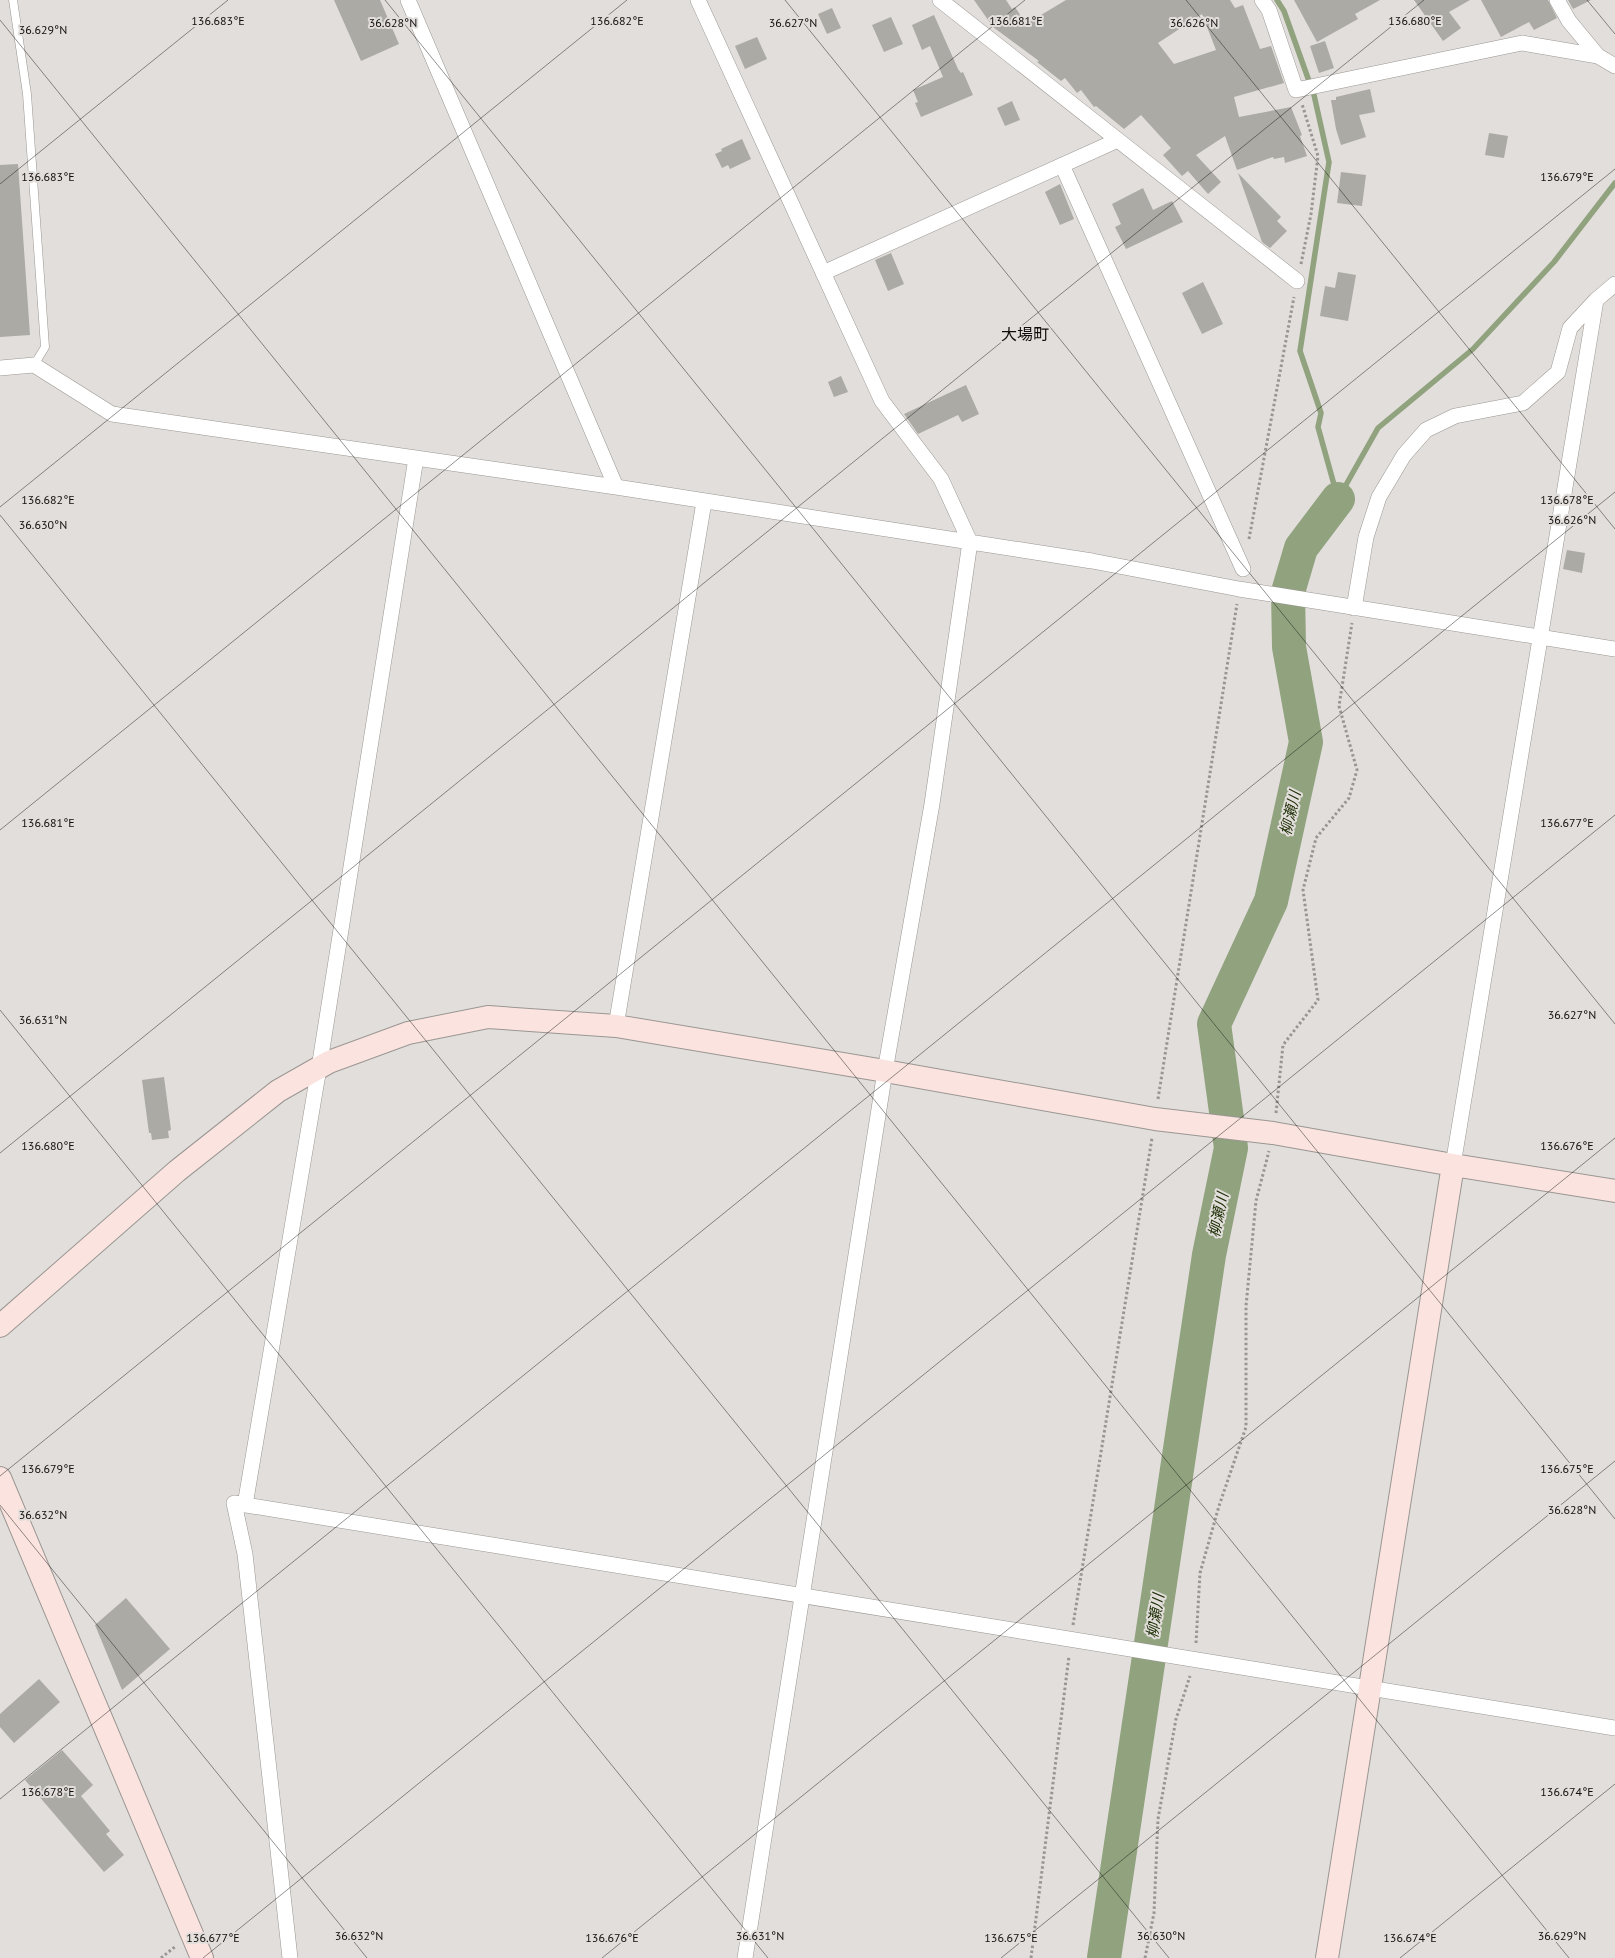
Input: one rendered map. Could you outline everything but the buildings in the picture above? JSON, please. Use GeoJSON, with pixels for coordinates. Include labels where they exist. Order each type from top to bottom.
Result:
{"type":"FeatureCollection","features":[{"type":"Feature","properties":{"kind":"street"},"geometry":{"type":"LineString","coordinates":[[408,0],[616,487]]}},
{"type":"Feature","properties":{"kind":"street"},"geometry":{"type":"LineString","coordinates":[[698,0],[882,401],[941,479],[970,542],[932,804],[885,1071],[745,1958]]}},
{"type":"Feature","properties":{"kind":"street"},"geometry":{"type":"LineString","coordinates":[[940,0],[1297,281]]}},
{"type":"Feature","properties":{"kind":"street"},"geometry":{"type":"LineString","coordinates":[[1557,0],[1569,21],[1607,61]]}},
{"type":"Feature","properties":{"kind":"street"},"geometry":{"type":"LineString","coordinates":[[1267,2],[1306,88],[1522,43],[1607,61]]}},
{"type":"Feature","properties":{"kind":"street"},"geometry":{"type":"LineString","coordinates":[[823,273],[1118,140]]}},
{"type":"Feature","properties":{"kind":"street"},"geometry":{"type":"LineString","coordinates":[[1062,165],[1243,569]]}},
{"type":"Feature","properties":{"kind":"street"},"geometry":{"type":"LineString","coordinates":[[1350,607],[1366,537],[1379,497],[1404,455],[1426,430],[1455,416],[1523,403],[1558,372],[1570,328],[1596,300],[1615,284]]}},
{"type":"Feature","properties":{"kind":"street"},"geometry":{"type":"LineString","coordinates":[[1328,1958],[1453,1165],[1596,300]]}},
{"type":"Feature","properties":{"kind":"street"},"geometry":{"type":"LineString","coordinates":[[0,368],[34,365],[112,414],[616,487],[1092,561],[1244,590],[1615,649]]}},
{"type":"Feature","properties":{"kind":"street"},"geometry":{"type":"LineString","coordinates":[[246,1505],[319,1068],[416,458]]}},
{"type":"Feature","properties":{"kind":"street"},"geometry":{"type":"LineString","coordinates":[[616,1026],[704,502]]}},
{"type":"Feature","properties":{"kind":"street"},"geometry":{"type":"LineString","coordinates":[[0,1326],[177,1171],[278,1091],[329,1062],[408,1033],[488,1017],[616,1026],[1155,1119],[1273,1133],[1615,1191]]}},
{"type":"Feature","properties":{"kind":"street"},"geometry":{"type":"LineString","coordinates":[[0,1478],[202,1958]]}},
{"type":"Feature","properties":{"kind":"street"},"geometry":{"type":"LineString","coordinates":[[290,1958],[245,1554],[234,1504],[1615,1728]]}},
{"type":"Feature","properties":{"kind":"lane"},"geometry":{"type":"LineString","coordinates":[[12,0],[27,94],[45,347],[34,365]]}},
{"type":"Feature","properties":{"kind":"path"},"geometry":{"type":"LineString","coordinates":[[1243,569],[1311,214],[1318,156],[1306,88]]}},
{"type":"Feature","properties":{"kind":"path"},"geometry":{"type":"LineString","coordinates":[[1031,1958],[1071,1640],[1155,1119],[1244,590]]}},
{"type":"Feature","properties":{"kind":"path"},"geometry":{"type":"LineString","coordinates":[[1145,1958],[1154,1913],[1158,1819],[1176,1719],[1195,1660],[1200,1573],[1219,1506],[1246,1427],[1246,1306],[1256,1201],[1273,1133],[1283,1046],[1318,1000],[1303,890],[1316,838],[1349,798],[1357,770],[1339,706],[1350,607]]}},
{"type":"Feature","properties":{"kind":"waterway"},"geometry":{"type":"LineString","coordinates":[[1277,0],[1284,11],[1314,95],[1329,162],[1300,351],[1321,413],[1318,427],[1338,499]]}},
{"type":"Feature","properties":{"kind":"waterway"},"geometry":{"type":"LineString","coordinates":[[1338,499],[1378,428],[1473,349],[1554,262],[1615,183]]}},
{"type":"Feature","properties":{"kind":"waterway","name":"柳瀬川"},"geometry":{"type":"LineString","coordinates":[[1104,1958],[1209,1255],[1231,1148],[1214,1024],[1271,901],[1306,742],[1289,647],[1288,592],[1301,548],[1338,499]]}},
{"type":"Feature","properties":{"kind":"district","name":"大場町"},"geometry":{"type":"Point","coordinates":[1025,334]}}]}
